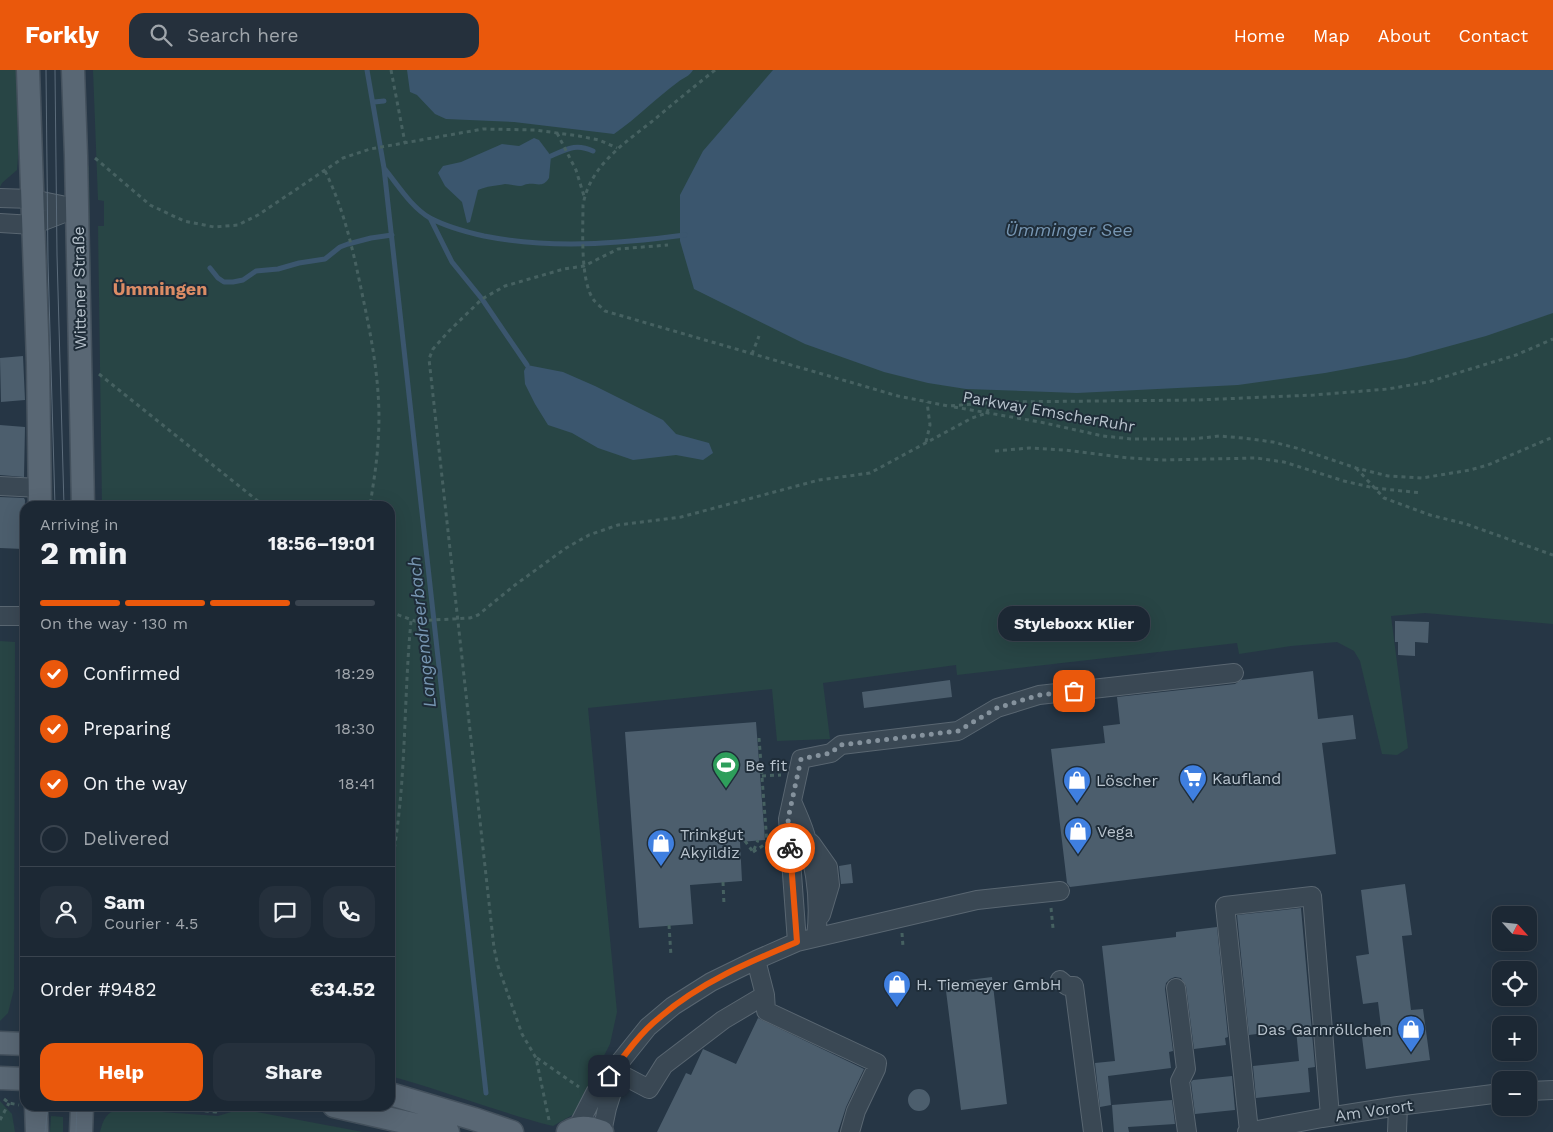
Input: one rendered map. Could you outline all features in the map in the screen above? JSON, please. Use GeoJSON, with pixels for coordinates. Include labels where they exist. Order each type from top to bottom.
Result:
{"type":"FeatureCollection","features":[{"type":"Feature","properties":{"kind":"main road"},"geometry":{"type":"LineString","coordinates":[[28,70],[39,372],[40,497]]}},
{"type":"Feature","properties":{"kind":"main road","name":"Wittener Straße"},"geometry":{"type":"LineString","coordinates":[[72,70],[77,208],[83,501]]}},
{"type":"Feature","properties":{"kind":"main road"},"geometry":{"type":"LineString","coordinates":[[0,1043],[20,1044]]}},
{"type":"Feature","properties":{"kind":"main road"},"geometry":{"type":"LineString","coordinates":[[0,1078],[20,1079]]}},
{"type":"Feature","properties":{"kind":"main road"},"geometry":{"type":"LineString","coordinates":[[395,1095],[512,1132]]}},
{"type":"Feature","properties":{"kind":"main road"},"geometry":{"type":"LineString","coordinates":[[36,1111],[37,1132]]}},
{"type":"Feature","properties":{"kind":"main road"},"geometry":{"type":"LineString","coordinates":[[81,1132],[82,1111]]}},
{"type":"Feature","properties":{"kind":"main road"},"geometry":{"type":"LineString","coordinates":[[356,1111],[448,1132]]}},
{"type":"Feature","properties":{"kind":"main road"},"geometry":{"type":"LineString","coordinates":[[565,1127],[593,1128],[602,1132]]}},
{"type":"Feature","properties":{"kind":"street"},"geometry":{"type":"LineString","coordinates":[[0,198],[32,199],[77,208]]}},
{"type":"Feature","properties":{"kind":"street"},"geometry":{"type":"LineString","coordinates":[[0,224],[33,225],[77,208]]}},
{"type":"Feature","properties":{"kind":"street"},"geometry":{"type":"LineString","coordinates":[[0,486],[40,497]]}},
{"type":"Feature","properties":{"kind":"street"},"geometry":{"type":"LineString","coordinates":[[0,616],[20,616]]}},
{"type":"Feature","properties":{"kind":"street"},"geometry":{"type":"LineString","coordinates":[[797,942],[788,819],[801,759],[831,753],[840,745],[958,731],[997,708],[1039,695],[1234,673]]}},
{"type":"Feature","properties":{"kind":"street"},"geometry":{"type":"LineString","coordinates":[[792,801],[807,839],[814,877],[816,931]]}},
{"type":"Feature","properties":{"kind":"street"},"geometry":{"type":"LineString","coordinates":[[602,1132],[613,1077],[623,1058],[648,1027],[673,1006],[711,982],[797,942],[816,931],[851,929],[977,900],[1060,891]]}},
{"type":"Feature","properties":{"kind":"street"},"geometry":{"type":"LineString","coordinates":[[1248,1132],[1225,906],[1312,896],[1325,1122]]}},
{"type":"Feature","properties":{"kind":"street"},"geometry":{"type":"LineString","coordinates":[[756,960],[765,995],[766,1010],[877,1063],[856,1111],[850,1132]]}},
{"type":"Feature","properties":{"kind":"street"},"geometry":{"type":"LineString","coordinates":[[1060,980],[1067,986],[1074,986],[1092,1132]]}},
{"type":"Feature","properties":{"kind":"street"},"geometry":{"type":"LineString","coordinates":[[1176,988],[1186,1069],[1180,1081],[1187,1132]]}},
{"type":"Feature","properties":{"kind":"street"},"geometry":{"type":"LineString","coordinates":[[565,1127],[595,1093],[613,1077],[628,1078],[649,1088],[664,1065],[723,1020],[765,995]]}},
{"type":"Feature","properties":{"kind":"street"},"geometry":{"type":"LineString","coordinates":[[1537,1091],[1553,1090]]}},
{"type":"Feature","properties":{"kind":"street","name":"Am Vorort"},"geometry":{"type":"LineString","coordinates":[[1248,1132],[1325,1122],[1398,1106],[1492,1095]]}},
{"type":"Feature","properties":{"kind":"street"},"geometry":{"type":"LineString","coordinates":[[1397,1132],[1398,1106]]}},
{"type":"Feature","properties":{"kind":"path"},"geometry":{"type":"LineString","coordinates":[[391,70],[405,143]]}},
{"type":"Feature","properties":{"kind":"path"},"geometry":{"type":"LineString","coordinates":[[715,70],[617,148],[597,171],[584,196],[584,266],[587,283],[593,299],[605,310],[898,396],[948,406],[990,403],[1197,400],[1314,395],[1388,388],[1428,382],[1467,372],[1553,340]]}},
{"type":"Feature","properties":{"kind":"path"},"geometry":{"type":"LineString","coordinates":[[93,157],[150,205],[184,221],[214,227],[238,225],[258,215],[343,158],[370,149],[483,130],[535,130],[598,140],[617,148]]}},
{"type":"Feature","properties":{"kind":"path"},"geometry":{"type":"LineString","coordinates":[[557,133],[576,170],[584,196]]}},
{"type":"Feature","properties":{"kind":"path"},"geometry":{"type":"LineString","coordinates":[[325,171],[354,250],[374,351],[378,397],[378,441],[371,501]]}},
{"type":"Feature","properties":{"kind":"path"},"geometry":{"type":"LineString","coordinates":[[565,1127],[536,1058],[522,1034],[498,966],[494,948],[429,359],[430,354],[449,331],[482,299],[505,286],[564,269],[584,266],[618,248],[668,245]]}},
{"type":"Feature","properties":{"kind":"path"},"geometry":{"type":"LineString","coordinates":[[752,354],[759,336]]}},
{"type":"Feature","properties":{"kind":"path"},"geometry":{"type":"LineString","coordinates":[[96,372],[258,501]]}},
{"type":"Feature","properties":{"kind":"path"},"geometry":{"type":"LineString","coordinates":[[926,442],[930,425],[928,402]]}},
{"type":"Feature","properties":{"kind":"path"},"geometry":{"type":"LineString","coordinates":[[395,614],[411,621],[422,622],[470,618],[478,615],[529,574],[566,548],[589,535],[618,525],[646,523],[690,515],[819,480],[870,473],[972,418],[987,413],[990,403]]}},
{"type":"Feature","properties":{"kind":"path","name":"Parkway EmscherRuhr"},"geometry":{"type":"LineString","coordinates":[[948,406],[1040,422],[1103,436],[1132,439],[1193,439],[1219,436],[1253,439],[1300,449],[1356,468],[1388,476],[1422,478],[1446,475],[1488,465],[1553,438]]}},
{"type":"Feature","properties":{"kind":"path"},"geometry":{"type":"LineString","coordinates":[[995,450],[1029,448],[1065,450],[1162,460],[1256,458],[1284,462],[1344,481],[1374,488],[1422,493]]}},
{"type":"Feature","properties":{"kind":"path"},"geometry":{"type":"LineString","coordinates":[[1356,468],[1384,498],[1466,524],[1553,556]]}},
{"type":"Feature","properties":{"kind":"path"},"geometry":{"type":"LineString","coordinates":[[395,843],[402,768],[411,621]]}},
{"type":"Feature","properties":{"kind":"path"},"geometry":{"type":"LineString","coordinates":[[759,738],[767,843]]}},
{"type":"Feature","properties":{"kind":"path"},"geometry":{"type":"LineString","coordinates":[[745,841],[753,852],[758,840]]}},
{"type":"Feature","properties":{"kind":"path"},"geometry":{"type":"LineString","coordinates":[[723,882],[724,905]]}},
{"type":"Feature","properties":{"kind":"path"},"geometry":{"type":"LineString","coordinates":[[669,925],[671,956]]}},
{"type":"Feature","properties":{"kind":"path"},"geometry":{"type":"LineString","coordinates":[[536,1058],[585,1092]]}},
{"type":"Feature","properties":{"kind":"path"},"geometry":{"type":"LineString","coordinates":[[0,1120],[9,1103]]}},
{"type":"Feature","properties":{"kind":"green space"},"geometry":{"type":"Polygon","coordinates":[[[0,70],[17,70],[18,157],[17,170],[0,187],[0,70]]]}},
{"type":"Feature","properties":{"kind":"green space"},"geometry":{"type":"Polygon","coordinates":[[[93,70],[1553,70],[1553,624],[1425,613],[1391,616],[1408,748],[1397,755],[1382,754],[1360,661],[1354,651],[1337,642],[1291,646],[1239,654],[1237,643],[957,675],[956,665],[823,683],[830,739],[777,741],[772,689],[588,708],[617,1012],[610,1044],[574,1114],[553,1126],[395,1077],[395,501],[102,501],[98,226],[104,226],[104,201],[98,200],[93,70]]]}},
{"type":"Feature","properties":{"kind":"green space"},"geometry":{"type":"Polygon","coordinates":[[[85,166],[89,166],[91,316],[89,316],[85,166]]]}},
{"type":"Feature","properties":{"kind":"green space"},"geometry":{"type":"Polygon","coordinates":[[[0,641],[15,642],[14,989],[8,1013],[0,1021],[0,641]]]}},
{"type":"Feature","properties":{"kind":"green space"},"geometry":{"type":"Polygon","coordinates":[[[0,1101],[12,1114],[15,1132],[0,1132],[0,1101]]]}},
{"type":"Feature","properties":{"kind":"green space"},"geometry":{"type":"Polygon","coordinates":[[[147,1111],[218,1116],[234,1111],[252,1111],[363,1132],[100,1132],[102,1124],[111,1112],[147,1111]]]}},
{"type":"Feature","properties":{"kind":"green space"},"geometry":{"type":"Polygon","coordinates":[[[51,1116],[63,1117],[63,1132],[50,1132],[51,1116]]]}},
{"type":"Feature","properties":{"kind":"water"},"geometry":{"type":"Polygon","coordinates":[[[407,70],[693,70],[614,134],[514,122],[446,119],[435,114],[417,95],[410,92],[407,70]]]}},
{"type":"Feature","properties":{"kind":"water","name":"Ümminger See"},"geometry":{"type":"Polygon","coordinates":[[[773,70],[1553,70],[1553,313],[1486,336],[1406,358],[1325,373],[1238,385],[1077,393],[966,389],[928,383],[884,372],[805,344],[694,289],[680,241],[680,195],[703,151],[773,70]]]}},
{"type":"Feature","properties":{"kind":"water"},"geometry":{"type":"Polygon","coordinates":[[[534,138],[539,140],[551,156],[549,178],[547,181],[542,184],[520,186],[505,184],[478,190],[470,222],[467,223],[462,202],[445,186],[438,173],[443,166],[461,162],[502,144],[519,146],[534,138]]]}},
{"type":"Feature","properties":{"kind":"water"},"geometry":{"type":"Polygon","coordinates":[[[527,365],[563,372],[595,386],[663,420],[676,434],[709,443],[713,453],[703,460],[676,455],[633,460],[598,448],[572,433],[548,425],[525,384],[524,371],[527,365]]]}},
{"type":"Feature","properties":{"kind":"building"},"geometry":{"type":"Polygon","coordinates":[[[23,356],[25,400],[1,402],[0,358],[23,356]]]}},
{"type":"Feature","properties":{"kind":"building"},"geometry":{"type":"Polygon","coordinates":[[[0,425],[25,427],[24,477],[0,475],[0,425]]]}},
{"type":"Feature","properties":{"kind":"building"},"geometry":{"type":"Polygon","coordinates":[[[0,497],[24,498],[25,501],[20,501],[20,549],[0,548],[0,497]]]}},
{"type":"Feature","properties":{"kind":"building"},"geometry":{"type":"Polygon","coordinates":[[[1395,621],[1429,622],[1428,643],[1415,642],[1415,656],[1398,655],[1398,642],[1395,642],[1395,621]]]}},
{"type":"Feature","properties":{"kind":"building","name":"Kaufland"},"geometry":{"type":"Polygon","coordinates":[[[1313,671],[1318,719],[1353,715],[1356,739],[1322,743],[1336,854],[1070,887],[1067,883],[1051,749],[1105,743],[1103,726],[1120,724],[1117,697],[1235,684],[1241,680],[1313,671]]]}},
{"type":"Feature","properties":{"kind":"building"},"geometry":{"type":"Polygon","coordinates":[[[950,680],[952,697],[864,708],[862,692],[950,680]]]}},
{"type":"Feature","properties":{"kind":"building"},"geometry":{"type":"Polygon","coordinates":[[[756,722],[765,840],[740,842],[742,881],[690,885],[693,924],[639,928],[625,732],[756,722]]]}},
{"type":"Feature","properties":{"kind":"building"},"geometry":{"type":"Polygon","coordinates":[[[851,864],[853,883],[841,884],[839,866],[851,864]]]}},
{"type":"Feature","properties":{"kind":"building"},"geometry":{"type":"Polygon","coordinates":[[[1405,884],[1412,935],[1402,936],[1411,1010],[1423,1009],[1430,1060],[1366,1069],[1362,1037],[1382,1035],[1378,1002],[1363,1004],[1356,956],[1369,954],[1361,890],[1405,884]]]}},
{"type":"Feature","properties":{"kind":"building"},"geometry":{"type":"Polygon","coordinates":[[[1301,908],[1315,1067],[1308,1068],[1310,1092],[1256,1098],[1253,1066],[1299,1061],[1296,1029],[1249,1035],[1237,915],[1301,908]]]}},
{"type":"Feature","properties":{"kind":"building"},"geometry":{"type":"Polygon","coordinates":[[[1217,927],[1228,1037],[1225,1038],[1226,1045],[1194,1049],[1186,986],[1181,978],[1175,977],[1170,979],[1166,983],[1165,989],[1173,1051],[1169,1052],[1171,1068],[1108,1076],[1111,1105],[1100,1107],[1095,1063],[1115,1061],[1102,946],[1176,937],[1176,932],[1217,927]]]}},
{"type":"Feature","properties":{"kind":"building"},"geometry":{"type":"Polygon","coordinates":[[[992,977],[1007,1104],[961,1110],[945,983],[992,977]]]}},
{"type":"Feature","properties":{"kind":"building"},"geometry":{"type":"Polygon","coordinates":[[[758,1018],[864,1069],[846,1107],[838,1132],[657,1132],[686,1073],[691,1075],[703,1049],[736,1064],[758,1018]]]}},
{"type":"Feature","properties":{"kind":"building"},"geometry":{"type":"Polygon","coordinates":[[[1232,1076],[1235,1110],[1195,1114],[1191,1082],[1193,1080],[1232,1076]]]}},
{"type":"Feature","properties":{"kind":"building"},"geometry":{"type":"Polygon","coordinates":[[[919,1089],[927,1092],[930,1100],[927,1108],[919,1111],[911,1108],[908,1100],[911,1092],[919,1089]]]}},
{"type":"Feature","properties":{"kind":"building"},"geometry":{"type":"Polygon","coordinates":[[[1172,1100],[1175,1124],[1128,1127],[1129,1132],[1114,1132],[1112,1105],[1172,1100]]]}},
{"type":"Feature","properties":{"kind":"waterway","name":"Langendreerbach"},"geometry":{"type":"LineString","coordinates":[[367,70],[384,168],[486,1093]]}},
{"type":"Feature","properties":{"kind":"waterway"},"geometry":{"type":"LineString","coordinates":[[374,102],[384,101]]}},
{"type":"Feature","properties":{"kind":"waterway"},"geometry":{"type":"LineString","coordinates":[[551,156],[576,147],[593,151]]}},
{"type":"Feature","properties":{"kind":"waterway"},"geometry":{"type":"LineString","coordinates":[[384,168],[411,202],[430,218],[450,227],[484,236],[534,243],[584,244],[635,241],[685,235]]}},
{"type":"Feature","properties":{"kind":"waterway"},"geometry":{"type":"LineString","coordinates":[[430,218],[452,262],[482,299],[527,365]]}},
{"type":"Feature","properties":{"kind":"waterway"},"geometry":{"type":"LineString","coordinates":[[210,268],[224,282],[233,282],[243,280],[256,271],[278,269],[325,259],[340,247],[348,244],[392,235]]}},
{"type":"Feature","properties":{"kind":"tram line"},"geometry":{"type":"LineString","coordinates":[[46,70],[48,262],[55,501]]}},
{"type":"Feature","properties":{"kind":"tram line"},"geometry":{"type":"LineString","coordinates":[[55,70],[57,255],[64,501]]}},
{"type":"Feature","properties":{"kind":"tram line"},"geometry":{"type":"LineString","coordinates":[[45,1132],[47,1111]]}},
{"type":"Feature","properties":{"kind":"tram line"},"geometry":{"type":"LineString","coordinates":[[76,1132],[77,1111]]}},
{"type":"Feature","properties":{"kind":"way so far"},"geometry":{"type":"LineString","coordinates":[[790,848],[788,819],[801,759],[831,753],[840,745],[958,731],[997,708],[1039,695],[1074,691]]}},
{"type":"Feature","properties":{"kind":"place","name":"Styleboxx Klier"},"geometry":{"type":"Point","coordinates":[1074,691]}},
{"type":"Feature","properties":{"kind":"place","name":"Be fit"},"geometry":{"type":"Point","coordinates":[726,789]}},
{"type":"Feature","properties":{"kind":"place","name":"Kaufland"},"geometry":{"type":"Point","coordinates":[1193,802]}},
{"type":"Feature","properties":{"kind":"place","name":"Löscher"},"geometry":{"type":"Point","coordinates":[1077,804]}},
{"type":"Feature","properties":{"kind":"place","name":"Vega"},"geometry":{"type":"Point","coordinates":[1078,855]}},
{"type":"Feature","properties":{"kind":"place","name":"Trinkgut Akyildiz"},"geometry":{"type":"Point","coordinates":[661,867]}},
{"type":"Feature","properties":{"kind":"place","name":"H. Tiemeyer GmbH"},"geometry":{"type":"Point","coordinates":[897,1008]}},
{"type":"Feature","properties":{"kind":"place","name":"Das Garnröllchen"},"geometry":{"type":"Point","coordinates":[1411,1053]}},
{"type":"Feature","properties":{"kind":"district","name":"Ümmingen"},"geometry":{"type":"Point","coordinates":[160,289]}},
{"type":"Feature","properties":{"kind":"route"},"geometry":{"type":"LineString","coordinates":[[609,1076],[648,1027],[673,1006],[711,982],[797,942],[790,848]]}}]}
